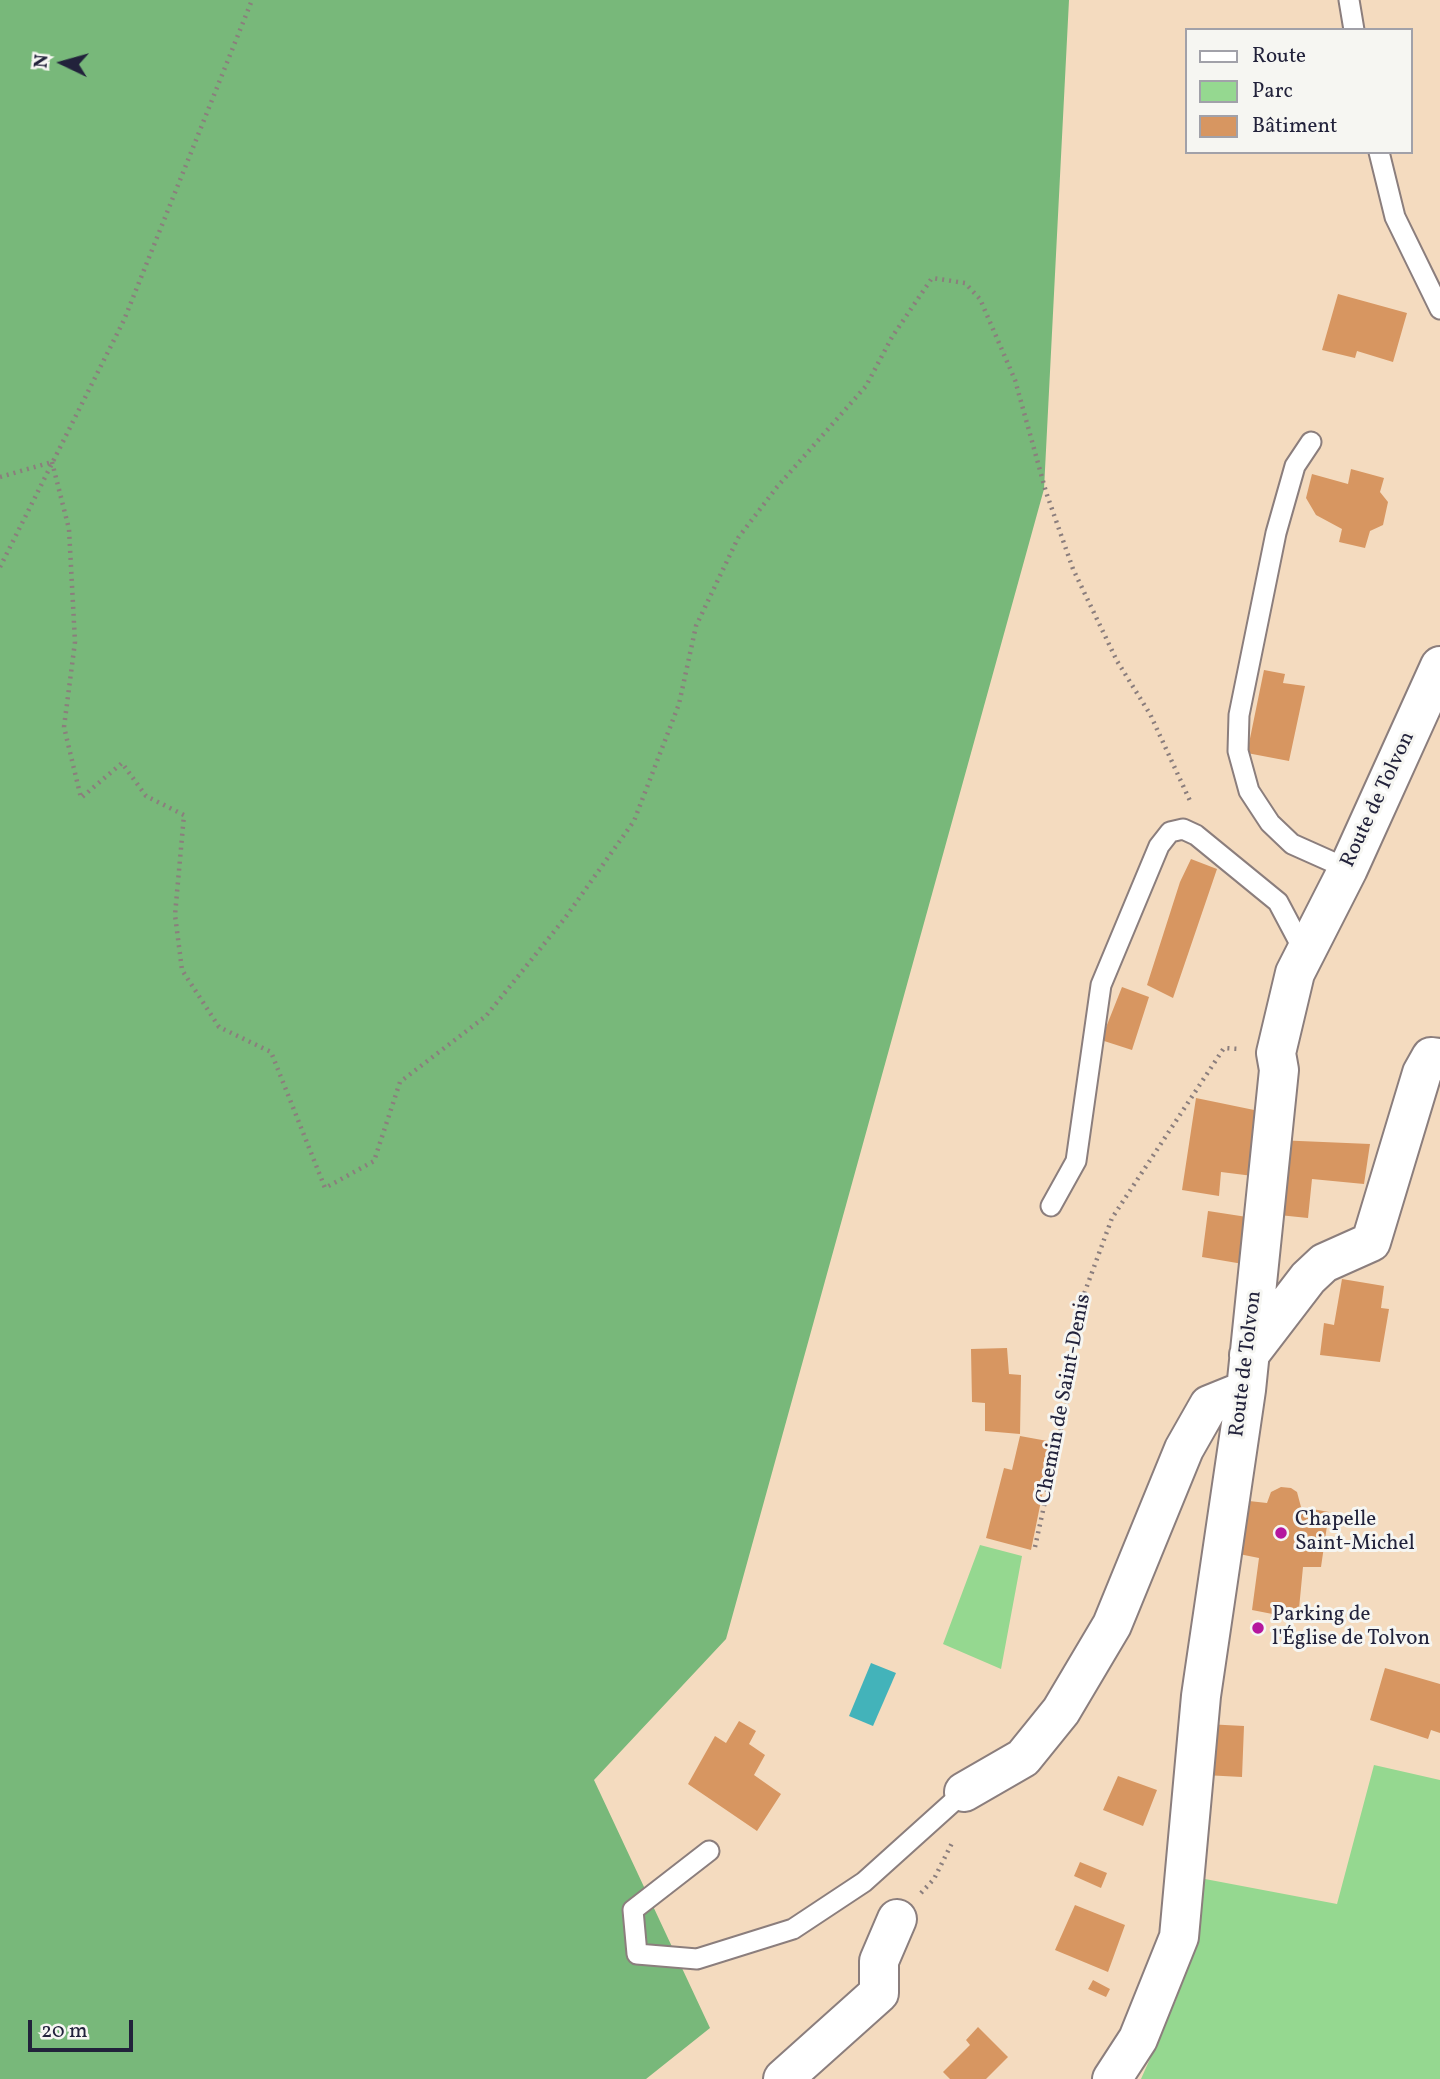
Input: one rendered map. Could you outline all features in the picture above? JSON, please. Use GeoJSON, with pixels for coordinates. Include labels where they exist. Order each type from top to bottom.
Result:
{"type":"FeatureCollection","features":[{"type":"Feature","properties":{"kind":"street","name":"Route de Tolvon"},"geometry":{"type":"LineString","coordinates":[[1112,2079],[1138,2039],[1179,1937],[1201,1696],[1247,1372],[1279,1070],[1276,1053],[1295,972],[1348,869],[1440,666]]}},
{"type":"Feature","properties":{"kind":"street"},"geometry":{"type":"LineString","coordinates":[[964,1792],[1023,1758],[1061,1711],[1112,1625],[1184,1449],[1209,1405],[1247,1372],[1308,1278],[1324,1263],[1371,1242],[1422,1073],[1431,1057],[1440,1058]]}},
{"type":"Feature","properties":{"kind":"street"},"geometry":{"type":"LineString","coordinates":[[783,2079],[879,1993],[879,1961],[897,1919]]}},
{"type":"Feature","properties":{"kind":"lane"},"geometry":{"type":"LineString","coordinates":[[1349,0],[1354,28]]}},
{"type":"Feature","properties":{"kind":"lane"},"geometry":{"type":"LineString","coordinates":[[1379,154],[1395,217],[1440,309]]}},
{"type":"Feature","properties":{"kind":"lane"},"geometry":{"type":"LineString","coordinates":[[1311,442],[1295,466],[1276,533],[1239,715],[1238,751],[1249,791],[1270,823],[1292,844],[1348,869]]}},
{"type":"Feature","properties":{"kind":"lane"},"geometry":{"type":"LineString","coordinates":[[1051,1206],[1076,1161],[1101,985],[1159,846],[1170,832],[1183,829],[1196,835],[1278,902],[1305,953]]}},
{"type":"Feature","properties":{"kind":"lane"},"geometry":{"type":"LineString","coordinates":[[709,1851],[633,1910],[636,1954],[697,1959],[793,1929],[864,1882],[964,1792]]}},
{"type":"Feature","properties":{"kind":"path"},"geometry":{"type":"LineString","coordinates":[[0,566],[124,320],[252,0]]}},
{"type":"Feature","properties":{"kind":"path"},"geometry":{"type":"LineString","coordinates":[[52,462],[69,529],[75,642],[64,727],[81,798],[122,763],[146,796],[184,815],[175,915],[182,970],[219,1027],[271,1052],[325,1188],[374,1161],[400,1082],[486,1016],[565,918],[634,821],[679,704],[696,626],[738,538],[777,487],[866,386],[892,337],[932,278],[965,283],[980,299],[1015,380],[1046,492],[1073,569],[1117,661],[1150,715],[1197,814],[1196,835]]}},
{"type":"Feature","properties":{"kind":"path"},"geometry":{"type":"LineString","coordinates":[[0,477],[52,462]]}},
{"type":"Feature","properties":{"kind":"path","name":"Chemin de Saint-Denis"},"geometry":{"type":"LineString","coordinates":[[1035,1547],[1066,1406],[1080,1305],[1112,1218],[1224,1048],[1276,1053]]}},
{"type":"Feature","properties":{"kind":"path"},"geometry":{"type":"LineString","coordinates":[[897,1919],[934,1879],[958,1832],[964,1792]]}},
{"type":"Feature","properties":{"kind":"green space"},"geometry":{"type":"Polygon","coordinates":[[[0,0],[1069,0],[1044,489],[726,1639],[594,1780],[710,2028],[646,2079],[0,2079],[0,0]]]}},
{"type":"Feature","properties":{"kind":"green space"},"geometry":{"type":"Polygon","coordinates":[[[980,1545],[1022,1556],[1001,1669],[943,1644],[980,1545]]]}},
{"type":"Feature","properties":{"kind":"green space"},"geometry":{"type":"Polygon","coordinates":[[[1374,1765],[1440,1780],[1440,2079],[1141,2079],[1176,2000],[1205,1879],[1337,1904],[1374,1765]]]}},
{"type":"Feature","properties":{"kind":"water"},"geometry":{"type":"Polygon","coordinates":[[[871,1663],[896,1673],[873,1726],[849,1716],[871,1663]]]}},
{"type":"Feature","properties":{"kind":"building"},"geometry":{"type":"Polygon","coordinates":[[[1338,294],[1407,313],[1393,362],[1357,351],[1355,358],[1322,350],[1338,294]]]}},
{"type":"Feature","properties":{"kind":"building"},"geometry":{"type":"Polygon","coordinates":[[[1351,469],[1384,478],[1380,492],[1388,502],[1383,525],[1370,531],[1365,548],[1339,542],[1342,529],[1316,515],[1306,498],[1312,474],[1348,484],[1351,469]]]}},
{"type":"Feature","properties":{"kind":"building"},"geometry":{"type":"Polygon","coordinates":[[[1264,670],[1285,674],[1283,683],[1305,686],[1289,761],[1247,753],[1264,670]]]}},
{"type":"Feature","properties":{"kind":"building"},"geometry":{"type":"Polygon","coordinates":[[[1191,859],[1217,869],[1173,998],[1147,985],[1180,882],[1191,859]]]}},
{"type":"Feature","properties":{"kind":"building"},"geometry":{"type":"Polygon","coordinates":[[[1122,987],[1149,997],[1132,1050],[1101,1040],[1122,987]]]}},
{"type":"Feature","properties":{"kind":"building"},"geometry":{"type":"Polygon","coordinates":[[[1196,1098],[1259,1111],[1253,1176],[1221,1172],[1219,1196],[1182,1190],[1196,1098]]]}},
{"type":"Feature","properties":{"kind":"building"},"geometry":{"type":"Polygon","coordinates":[[[1276,1140],[1370,1144],[1364,1184],[1312,1179],[1308,1218],[1269,1214],[1276,1140]]]}},
{"type":"Feature","properties":{"kind":"building"},"geometry":{"type":"Polygon","coordinates":[[[1208,1211],[1247,1217],[1243,1264],[1202,1257],[1208,1211]]]}},
{"type":"Feature","properties":{"kind":"building"},"geometry":{"type":"Polygon","coordinates":[[[1342,1279],[1384,1286],[1381,1308],[1389,1309],[1380,1362],[1320,1355],[1324,1323],[1334,1325],[1342,1279]]]}},
{"type":"Feature","properties":{"kind":"building"},"geometry":{"type":"Polygon","coordinates":[[[1007,1348],[1009,1374],[1021,1375],[1020,1434],[985,1431],[985,1403],[972,1402],[971,1349],[1007,1348]]]}},
{"type":"Feature","properties":{"kind":"building"},"geometry":{"type":"Polygon","coordinates":[[[1020,1436],[1053,1442],[1031,1550],[986,1538],[1004,1468],[1012,1470],[1020,1436]]]}},
{"type":"Feature","properties":{"kind":"building","name":"Chapelle Saint-Michel"},"geometry":{"type":"Polygon","coordinates":[[[1281,1487],[1297,1492],[1301,1507],[1329,1512],[1321,1567],[1303,1567],[1298,1619],[1252,1610],[1259,1558],[1234,1553],[1240,1500],[1267,1503],[1271,1492],[1281,1487]]]}},
{"type":"Feature","properties":{"kind":"building"},"geometry":{"type":"Polygon","coordinates":[[[1385,1668],[1440,1684],[1440,1733],[1431,1730],[1428,1739],[1370,1720],[1385,1668]]]}},
{"type":"Feature","properties":{"kind":"building"},"geometry":{"type":"Polygon","coordinates":[[[739,1721],[756,1731],[749,1744],[765,1755],[754,1775],[781,1794],[757,1831],[688,1784],[715,1736],[726,1743],[739,1721]]]}},
{"type":"Feature","properties":{"kind":"building"},"geometry":{"type":"Polygon","coordinates":[[[1206,1724],[1244,1726],[1242,1777],[1204,1775],[1206,1724]]]}},
{"type":"Feature","properties":{"kind":"building"},"geometry":{"type":"Polygon","coordinates":[[[1118,1776],[1157,1790],[1143,1826],[1103,1810],[1118,1776]]]}},
{"type":"Feature","properties":{"kind":"building"},"geometry":{"type":"Polygon","coordinates":[[[1080,1862],[1107,1873],[1101,1888],[1074,1876],[1080,1862]]]}},
{"type":"Feature","properties":{"kind":"building"},"geometry":{"type":"Polygon","coordinates":[[[1075,1905],[1125,1925],[1108,1972],[1055,1950],[1075,1905]]]}},
{"type":"Feature","properties":{"kind":"building"},"geometry":{"type":"Polygon","coordinates":[[[1093,1980],[1110,1989],[1106,1997],[1088,1989],[1093,1980]]]}},
{"type":"Feature","properties":{"kind":"building"},"geometry":{"type":"Polygon","coordinates":[[[978,2027],[1008,2057],[986,2079],[950,2079],[943,2072],[970,2045],[966,2040],[978,2027]]]}},
{"type":"Feature","properties":{"kind":"place","name":"Chapelle Saint-Michel"},"geometry":{"type":"Point","coordinates":[1281,1533]}},
{"type":"Feature","properties":{"kind":"place","name":"Parking de l'Église de Tolvon"},"geometry":{"type":"Point","coordinates":[1258,1628]}}]}
